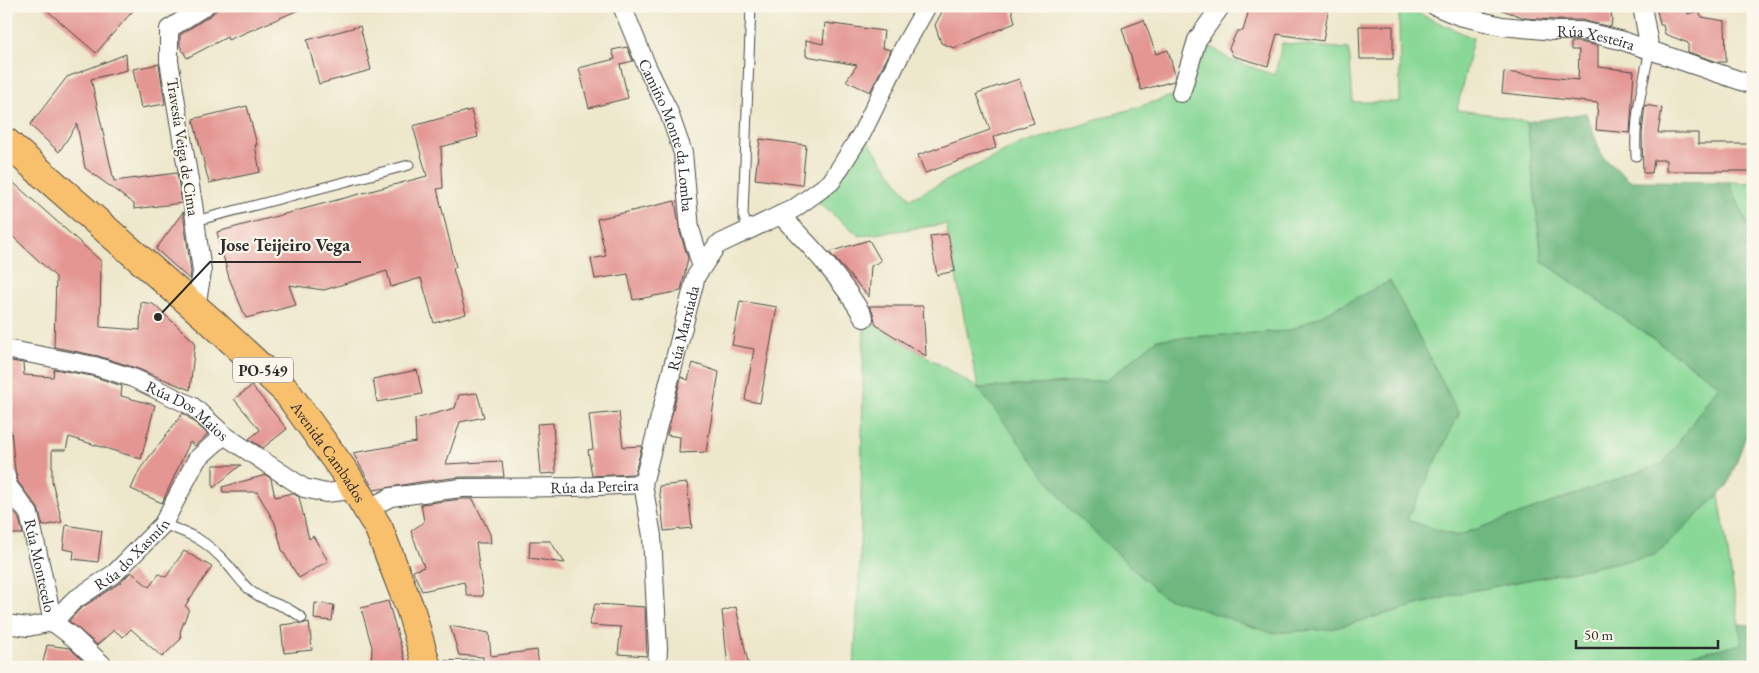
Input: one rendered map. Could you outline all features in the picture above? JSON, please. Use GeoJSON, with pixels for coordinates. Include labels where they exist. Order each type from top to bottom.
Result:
{"type":"FeatureCollection","features":[{"type":"Feature","properties":{"kind":"main road","name":"Avenida Cambados"},"geometry":{"type":"LineString","coordinates":[[6,142],[196,307],[286,391],[361,498],[379,529],[411,611],[427,666]]}},
{"type":"Feature","properties":{"kind":"street","name":"Travesía Veiga de Cima"},"geometry":{"type":"LineString","coordinates":[[196,307],[202,272],[169,61],[168,30],[205,6]]}},
{"type":"Feature","properties":{"kind":"street","name":"Camiño Monte da Lomba"},"geometry":{"type":"LineString","coordinates":[[622,6],[647,67],[668,110],[683,153],[690,228],[702,267]]}},
{"type":"Feature","properties":{"kind":"street","name":"Rúa Marxiada"},"geometry":{"type":"LineString","coordinates":[[643,484],[696,276],[717,245],[795,208],[831,182],[862,133],[905,45],[927,6]]}},
{"type":"Feature","properties":{"kind":"street"},"geometry":{"type":"LineString","coordinates":[[1181,93],[1197,40],[1221,6]]}},
{"type":"Feature","properties":{"kind":"street","name":"Rúa Xesteira"},"geometry":{"type":"LineString","coordinates":[[1435,6],[1459,16],[1502,26],[1554,31],[1581,31],[1620,40],[1753,85]]}},
{"type":"Feature","properties":{"kind":"street"},"geometry":{"type":"LineString","coordinates":[[1642,6],[1650,50]]}},
{"type":"Feature","properties":{"kind":"street"},"geometry":{"type":"LineString","coordinates":[[780,215],[815,251],[864,318]]}},
{"type":"Feature","properties":{"kind":"street","name":"Rúa Dos Maios"},"geometry":{"type":"LineString","coordinates":[[6,349],[96,366],[133,378],[192,406],[224,435],[304,488],[326,493],[343,492],[361,498]]}},
{"type":"Feature","properties":{"kind":"street","name":"Rúa do Xasmín"},"geometry":{"type":"LineString","coordinates":[[53,622],[72,601],[115,573],[163,524],[197,459],[224,435]]}},
{"type":"Feature","properties":{"kind":"street","name":"Rúa Montecelo"},"geometry":{"type":"LineString","coordinates":[[6,476],[8,486],[29,514],[53,622],[74,638],[105,667]]}},
{"type":"Feature","properties":{"kind":"street","name":"Rúa da Pereira"},"geometry":{"type":"LineString","coordinates":[[361,498],[390,497],[462,488],[643,484],[652,536],[658,649],[657,667]]}},
{"type":"Feature","properties":{"kind":"street"},"geometry":{"type":"LineString","coordinates":[[6,624],[28,627],[53,622]]}},
{"type":"Feature","properties":{"kind":"lane"},"geometry":{"type":"LineString","coordinates":[[748,230],[743,215],[752,6]]}},
{"type":"Feature","properties":{"kind":"lane"},"geometry":{"type":"LineString","coordinates":[[1636,156],[1635,133],[1637,114],[1650,50]]}},
{"type":"Feature","properties":{"kind":"lane"},"geometry":{"type":"LineString","coordinates":[[195,221],[409,165]]}},
{"type":"Feature","properties":{"kind":"lane"},"geometry":{"type":"LineString","coordinates":[[163,524],[204,541],[228,564],[249,590],[258,596],[293,610],[302,618]]}},
{"type":"Feature","properties":{"kind":"lane"},"geometry":{"type":"LineString","coordinates":[[427,666],[479,665],[484,667]]}},
{"type":"Feature","properties":{"kind":"green space"},"geometry":{"type":"Polygon","coordinates":[[[1399,6],[1473,38],[1457,110],[1496,115],[1527,122],[1542,261],[1719,385],[1664,463],[1457,536],[1407,520],[1459,414],[1390,281],[1289,331],[1158,339],[1105,381],[979,388],[1331,629],[1461,593],[1655,555],[1719,495],[1742,644],[1670,659],[1670,667],[854,667],[860,561],[864,318],[978,388],[946,224],[860,236],[811,197],[862,133],[910,199],[1016,146],[1181,93],[1210,46],[1230,60],[1275,75],[1282,43],[1349,49],[1353,102],[1400,102],[1399,6]]]}},
{"type":"Feature","properties":{"kind":"green space"},"geometry":{"type":"Polygon","coordinates":[[[1586,113],[1602,156],[1630,181],[1729,182],[1753,237],[1753,417],[1727,487],[1655,555],[1461,593],[1331,629],[1271,633],[1162,596],[1069,508],[978,388],[1105,381],[1158,339],[1289,331],[1390,281],[1459,414],[1407,520],[1457,536],[1664,463],[1719,385],[1542,261],[1527,122],[1586,113]]]}},
{"type":"Feature","properties":{"kind":"green space"},"geometry":{"type":"Polygon","coordinates":[[[1729,182],[1753,183],[1753,237],[1729,182]]]}},
{"type":"Feature","properties":{"kind":"green space"},"geometry":{"type":"Polygon","coordinates":[[[1739,624],[1753,625],[1753,667],[1670,667],[1669,659],[1742,644],[1739,624]]]}},
{"type":"Feature","properties":{"kind":"building"},"geometry":{"type":"Polygon","coordinates":[[[42,6],[137,6],[96,53],[42,6]]]}},
{"type":"Feature","properties":{"kind":"building"},"geometry":{"type":"Polygon","coordinates":[[[221,6],[308,6],[228,40],[227,37],[187,58],[180,46],[180,35],[211,15],[221,6]]]}},
{"type":"Feature","properties":{"kind":"building"},"geometry":{"type":"Polygon","coordinates":[[[945,6],[1011,6],[1015,23],[954,48],[941,43],[935,25],[945,6]]]}},
{"type":"Feature","properties":{"kind":"building"},"geometry":{"type":"Polygon","coordinates":[[[1250,6],[1329,6],[1323,41],[1277,34],[1268,66],[1233,56],[1229,48],[1237,31],[1243,31],[1250,6]]]}},
{"type":"Feature","properties":{"kind":"building"},"geometry":{"type":"Polygon","coordinates":[[[1499,6],[1610,8],[1611,27],[1581,20],[1525,18],[1499,9],[1499,6]]]}},
{"type":"Feature","properties":{"kind":"building"},"geometry":{"type":"Polygon","coordinates":[[[1656,6],[1687,6],[1688,14],[1698,11],[1702,17],[1725,21],[1726,62],[1718,62],[1688,52],[1688,43],[1665,34],[1663,25],[1660,25],[1656,6]]]}},
{"type":"Feature","properties":{"kind":"building"},"geometry":{"type":"Polygon","coordinates":[[[1144,20],[1156,54],[1168,50],[1175,75],[1174,81],[1141,90],[1122,28],[1144,20]]]}},
{"type":"Feature","properties":{"kind":"building"},"geometry":{"type":"Polygon","coordinates":[[[825,23],[884,31],[882,48],[891,50],[870,92],[846,81],[857,65],[806,56],[806,40],[823,44],[825,23]]]}},
{"type":"Feature","properties":{"kind":"building"},"geometry":{"type":"Polygon","coordinates":[[[360,26],[371,70],[319,84],[307,40],[360,26]]]}},
{"type":"Feature","properties":{"kind":"building"},"geometry":{"type":"Polygon","coordinates":[[[1359,26],[1393,26],[1393,59],[1360,59],[1359,26]]]}},
{"type":"Feature","properties":{"kind":"building"},"geometry":{"type":"Polygon","coordinates":[[[1571,42],[1598,46],[1598,67],[1634,71],[1630,133],[1596,130],[1598,103],[1502,93],[1504,72],[1578,80],[1579,50],[1571,50],[1571,42]]]}},
{"type":"Feature","properties":{"kind":"building"},"geometry":{"type":"Polygon","coordinates":[[[627,47],[633,61],[620,64],[628,98],[589,108],[579,68],[615,59],[612,50],[627,47]]]}},
{"type":"Feature","properties":{"kind":"building"},"geometry":{"type":"Polygon","coordinates":[[[126,54],[127,70],[91,79],[114,181],[177,173],[182,203],[134,209],[134,204],[85,168],[77,124],[59,152],[30,125],[67,77],[126,54]]]}},
{"type":"Feature","properties":{"kind":"building"},"geometry":{"type":"Polygon","coordinates":[[[159,64],[165,104],[141,108],[133,69],[159,64]]]}},
{"type":"Feature","properties":{"kind":"building"},"geometry":{"type":"Polygon","coordinates":[[[1019,79],[1034,123],[993,137],[996,148],[925,173],[918,155],[990,130],[977,93],[1019,79]]]}},
{"type":"Feature","properties":{"kind":"building"},"geometry":{"type":"Polygon","coordinates":[[[1645,105],[1662,108],[1658,133],[1698,133],[1698,144],[1753,144],[1753,171],[1666,171],[1666,160],[1654,160],[1652,173],[1643,173],[1642,134],[1645,105]]]}},
{"type":"Feature","properties":{"kind":"building"},"geometry":{"type":"Polygon","coordinates":[[[247,106],[257,145],[255,145],[260,172],[209,183],[193,119],[247,106]]]}},
{"type":"Feature","properties":{"kind":"building"},"geometry":{"type":"Polygon","coordinates":[[[471,110],[478,137],[441,147],[443,188],[437,189],[456,267],[453,269],[466,314],[434,323],[421,278],[391,287],[387,271],[324,290],[289,285],[296,305],[246,318],[229,278],[217,232],[427,176],[413,126],[471,110]]]}},
{"type":"Feature","properties":{"kind":"building"},"geometry":{"type":"Polygon","coordinates":[[[760,139],[806,145],[802,185],[755,179],[760,139]]]}},
{"type":"Feature","properties":{"kind":"building"},"geometry":{"type":"Polygon","coordinates":[[[6,176],[101,261],[100,327],[140,330],[141,302],[153,304],[195,342],[190,390],[136,368],[98,356],[54,347],[56,277],[6,230],[6,176]]]}},
{"type":"Feature","properties":{"kind":"building"},"geometry":{"type":"Polygon","coordinates":[[[675,201],[680,232],[688,258],[681,291],[633,300],[628,274],[595,279],[591,259],[606,256],[597,219],[675,201]]]}},
{"type":"Feature","properties":{"kind":"building"},"geometry":{"type":"Polygon","coordinates":[[[183,212],[191,272],[190,280],[156,249],[183,212]]]}},
{"type":"Feature","properties":{"kind":"building"},"geometry":{"type":"Polygon","coordinates":[[[948,234],[955,271],[937,275],[930,236],[948,234]]]}},
{"type":"Feature","properties":{"kind":"building"},"geometry":{"type":"Polygon","coordinates":[[[869,240],[881,261],[871,266],[869,297],[829,252],[869,240]]]}},
{"type":"Feature","properties":{"kind":"building"},"geometry":{"type":"Polygon","coordinates":[[[740,301],[777,307],[760,403],[745,400],[754,349],[732,345],[740,301]]]}},
{"type":"Feature","properties":{"kind":"building"},"geometry":{"type":"Polygon","coordinates":[[[869,306],[923,306],[926,356],[876,325],[869,306]]]}},
{"type":"Feature","properties":{"kind":"building"},"geometry":{"type":"Polygon","coordinates":[[[6,360],[23,363],[24,375],[53,377],[54,369],[92,376],[122,386],[121,396],[155,405],[141,459],[69,437],[66,450],[52,450],[52,481],[62,522],[43,526],[38,508],[18,482],[11,430],[6,430],[6,360]]]}},
{"type":"Feature","properties":{"kind":"building"},"geometry":{"type":"Polygon","coordinates":[[[693,363],[719,372],[706,452],[679,453],[680,437],[667,435],[681,377],[688,380],[693,363]]]}},
{"type":"Feature","properties":{"kind":"building"},"geometry":{"type":"Polygon","coordinates":[[[417,370],[422,394],[377,402],[373,379],[417,370]]]}},
{"type":"Feature","properties":{"kind":"building"},"geometry":{"type":"Polygon","coordinates":[[[252,386],[287,429],[263,448],[249,439],[260,430],[234,399],[252,386]]]}},
{"type":"Feature","properties":{"kind":"building"},"geometry":{"type":"Polygon","coordinates":[[[477,393],[484,417],[460,422],[446,464],[502,461],[504,477],[460,477],[374,490],[353,453],[416,442],[415,419],[455,408],[459,395],[477,393]]]}},
{"type":"Feature","properties":{"kind":"building"},"geometry":{"type":"Polygon","coordinates":[[[619,412],[623,447],[642,446],[635,472],[634,474],[592,476],[588,450],[593,449],[589,415],[619,412]]]}},
{"type":"Feature","properties":{"kind":"building"},"geometry":{"type":"Polygon","coordinates":[[[183,413],[208,434],[195,446],[190,442],[162,503],[131,489],[140,469],[183,413]]]}},
{"type":"Feature","properties":{"kind":"building"},"geometry":{"type":"Polygon","coordinates":[[[553,423],[556,473],[541,474],[537,424],[553,423]]]}},
{"type":"Feature","properties":{"kind":"building"},"geometry":{"type":"Polygon","coordinates":[[[213,465],[241,465],[213,488],[213,465]]]}},
{"type":"Feature","properties":{"kind":"building"},"geometry":{"type":"Polygon","coordinates":[[[266,475],[271,479],[275,497],[292,493],[299,497],[309,539],[313,536],[328,561],[299,578],[282,550],[275,523],[257,492],[223,492],[222,487],[266,475]]]}},
{"type":"Feature","properties":{"kind":"building"},"geometry":{"type":"Polygon","coordinates":[[[687,483],[692,528],[664,531],[659,486],[687,483]]]}},
{"type":"Feature","properties":{"kind":"building"},"geometry":{"type":"Polygon","coordinates":[[[473,499],[490,534],[491,543],[476,543],[483,596],[467,596],[464,582],[422,591],[413,571],[424,567],[411,531],[424,522],[421,504],[473,499]]]}},
{"type":"Feature","properties":{"kind":"building"},"geometry":{"type":"Polygon","coordinates":[[[6,501],[19,519],[23,534],[9,534],[11,524],[6,520],[6,501]]]}},
{"type":"Feature","properties":{"kind":"building"},"geometry":{"type":"Polygon","coordinates":[[[66,525],[102,531],[98,562],[73,559],[74,551],[63,549],[66,525]]]}},
{"type":"Feature","properties":{"kind":"building"},"geometry":{"type":"Polygon","coordinates":[[[530,541],[550,541],[565,563],[529,558],[530,541]]]}},
{"type":"Feature","properties":{"kind":"building"},"geometry":{"type":"Polygon","coordinates":[[[184,551],[212,567],[185,606],[189,609],[180,632],[181,639],[162,657],[131,629],[123,637],[114,630],[97,645],[69,621],[80,609],[121,582],[131,572],[149,587],[159,574],[166,577],[184,551]]]}},
{"type":"Feature","properties":{"kind":"building"},"geometry":{"type":"Polygon","coordinates":[[[388,601],[407,667],[371,667],[372,647],[361,608],[388,601]]]}},
{"type":"Feature","properties":{"kind":"building"},"geometry":{"type":"Polygon","coordinates":[[[315,603],[334,605],[332,621],[314,619],[315,603]]]}},
{"type":"Feature","properties":{"kind":"building"},"geometry":{"type":"Polygon","coordinates":[[[595,604],[645,607],[647,656],[618,654],[621,627],[589,625],[595,604]]]}},
{"type":"Feature","properties":{"kind":"building"},"geometry":{"type":"Polygon","coordinates":[[[736,607],[749,667],[728,667],[722,611],[736,607]]]}},
{"type":"Feature","properties":{"kind":"building"},"geometry":{"type":"Polygon","coordinates":[[[309,622],[312,650],[284,653],[281,625],[309,622]]]}},
{"type":"Feature","properties":{"kind":"building"},"geometry":{"type":"Polygon","coordinates":[[[450,626],[489,633],[491,656],[537,650],[539,667],[490,667],[489,663],[483,660],[483,657],[459,655],[450,626]]]}},
{"type":"Feature","properties":{"kind":"building"},"geometry":{"type":"Polygon","coordinates":[[[47,645],[70,648],[83,661],[83,667],[42,667],[47,645]]]}},
{"type":"Feature","properties":{"kind":"place","name":"Jose Teijeiro Vega"},"geometry":{"type":"Point","coordinates":[158,317]}}]}
